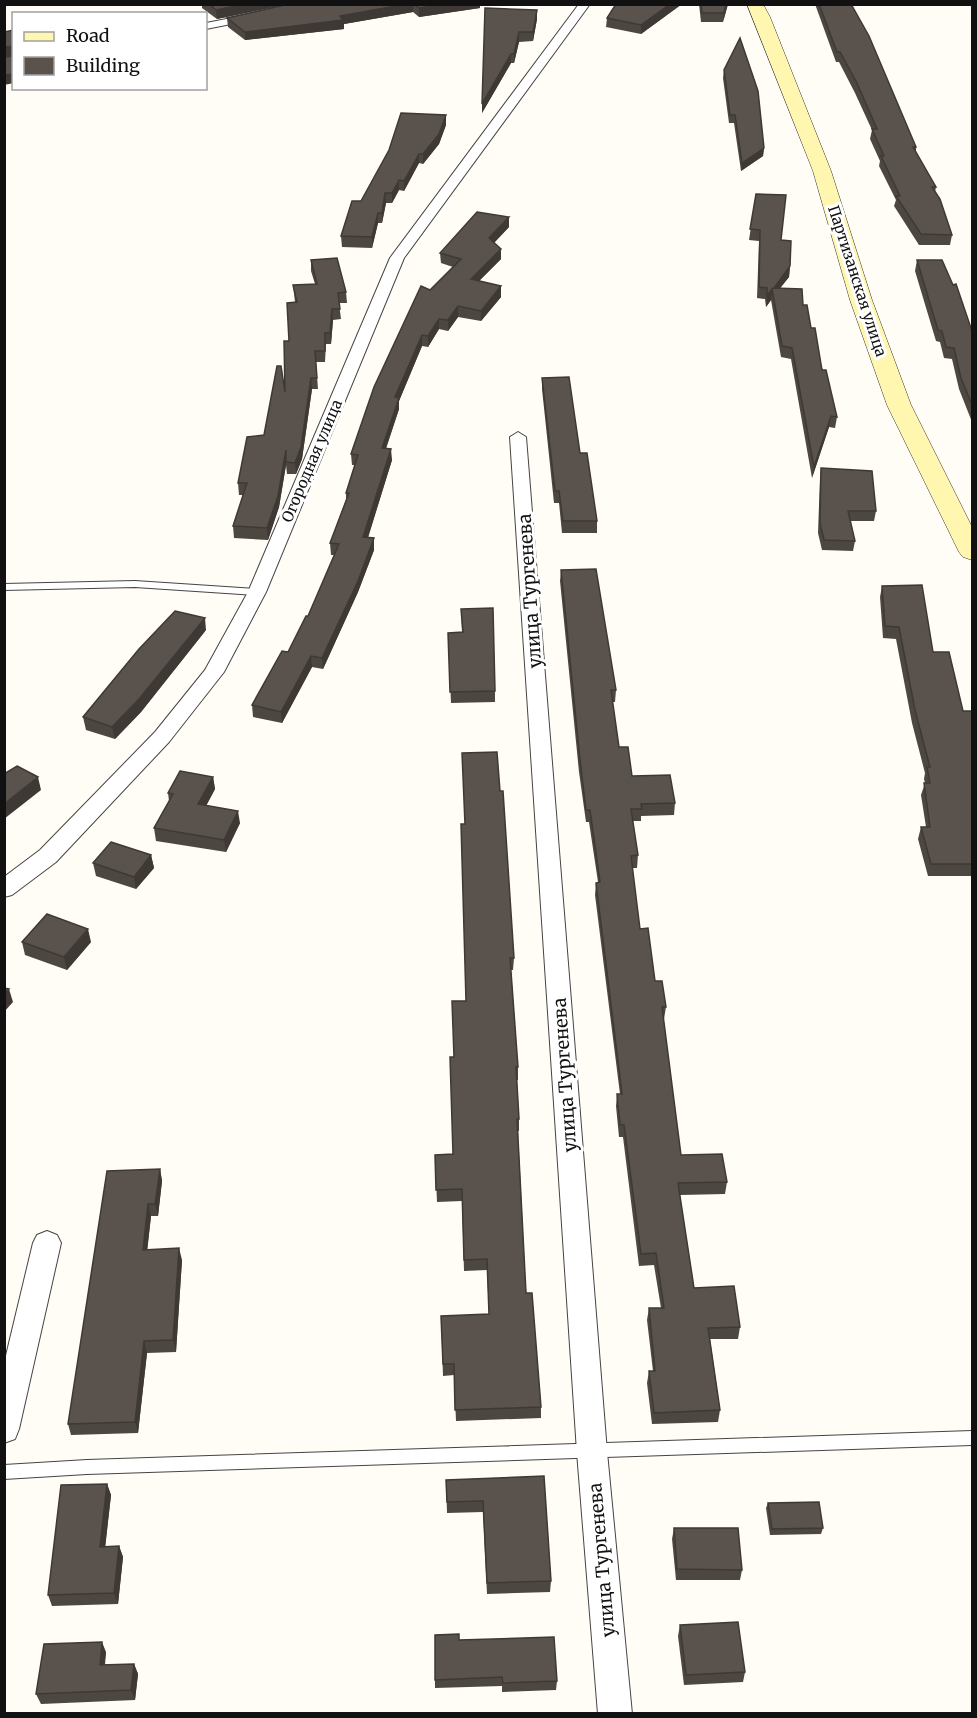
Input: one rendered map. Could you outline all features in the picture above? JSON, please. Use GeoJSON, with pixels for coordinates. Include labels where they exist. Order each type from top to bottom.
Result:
{"type":"FeatureCollection","features":[{"type":"Feature","properties":{"kind":"street","name":"Огородная улица"},"geometry":{"type":"LineString","coordinates":[[4,889],[48,856],[162,737],[214,672],[257,592],[397,258],[585,4]]}},
{"type":"Feature","properties":{"kind":"street","name":"Партизанская улица"},"geometry":{"type":"LineString","coordinates":[[755,4],[822,171],[861,300],[900,405],[972,552]]}},
{"type":"Feature","properties":{"kind":"street"},"geometry":{"type":"LineString","coordinates":[[207,26],[264,15]]}},
{"type":"Feature","properties":{"kind":"street","name":"улица Тургенева"},"geometry":{"type":"LineString","coordinates":[[519,437],[592,1452],[615,1713]]}},
{"type":"Feature","properties":{"kind":"street"},"geometry":{"type":"LineString","coordinates":[[4,1429],[47,1242]]}},
{"type":"Feature","properties":{"kind":"lane"},"geometry":{"type":"LineString","coordinates":[[4,587],[135,584],[257,592]]}},
{"type":"Feature","properties":{"kind":"lane"},"geometry":{"type":"LineString","coordinates":[[4,1472],[87,1467],[972,1438]]}},
{"type":"Feature","properties":{"kind":"building"},"geometry":{"type":"Polygon","coordinates":[[[209,4],[245,4],[216,10],[209,4]]]}},
{"type":"Feature","properties":{"kind":"building"},"geometry":{"type":"Polygon","coordinates":[[[289,4],[407,4],[340,16],[343,20],[245,32],[227,18],[289,4]]]}},
{"type":"Feature","properties":{"kind":"building"},"geometry":{"type":"Polygon","coordinates":[[[414,4],[445,4],[419,8],[414,4]]]}},
{"type":"Feature","properties":{"kind":"building"},"geometry":{"type":"Polygon","coordinates":[[[616,4],[670,4],[641,25],[607,18],[616,4]]]}},
{"type":"Feature","properties":{"kind":"building"},"geometry":{"type":"Polygon","coordinates":[[[701,4],[726,4],[724,13],[702,13],[701,4]]]}},
{"type":"Feature","properties":{"kind":"building"},"geometry":{"type":"Polygon","coordinates":[[[819,4],[851,4],[869,36],[916,147],[913,147],[936,187],[932,187],[940,199],[952,235],[921,234],[896,196],[900,196],[881,156],[884,156],[872,129],[877,129],[857,83],[840,52],[837,52],[819,4]]]}},
{"type":"Feature","properties":{"kind":"building"},"geometry":{"type":"Polygon","coordinates":[[[485,8],[537,10],[533,32],[519,32],[514,54],[511,54],[482,104],[485,8]]]}},
{"type":"Feature","properties":{"kind":"building"},"geometry":{"type":"Polygon","coordinates":[[[12,30],[12,46],[4,47],[4,32],[12,30]]]}},
{"type":"Feature","properties":{"kind":"building"},"geometry":{"type":"Polygon","coordinates":[[[740,38],[758,91],[764,148],[742,163],[735,115],[730,115],[724,70],[740,38]]]}},
{"type":"Feature","properties":{"kind":"building"},"geometry":{"type":"Polygon","coordinates":[[[12,56],[12,74],[4,75],[4,57],[12,56]]]}},
{"type":"Feature","properties":{"kind":"building"},"geometry":{"type":"Polygon","coordinates":[[[401,113],[446,115],[439,134],[423,154],[419,154],[404,181],[399,180],[392,193],[385,193],[382,213],[378,213],[372,237],[341,236],[352,201],[361,201],[389,150],[401,113]]]}},
{"type":"Feature","properties":{"kind":"building"},"geometry":{"type":"Polygon","coordinates":[[[756,194],[786,195],[781,240],[791,241],[790,266],[774,288],[802,289],[803,305],[807,305],[811,328],[815,328],[822,370],[826,370],[837,417],[831,416],[814,467],[792,348],[782,346],[772,289],[767,296],[767,288],[759,287],[760,230],[750,229],[756,194]]]}},
{"type":"Feature","properties":{"kind":"building"},"geometry":{"type":"Polygon","coordinates":[[[477,212],[509,217],[489,238],[501,249],[471,279],[501,286],[481,311],[458,306],[448,320],[439,319],[428,336],[422,335],[395,397],[399,398],[382,448],[391,449],[363,537],[374,538],[358,581],[322,658],[311,656],[281,712],[252,705],[282,651],[288,652],[308,616],[339,544],[330,543],[349,493],[346,493],[358,455],[351,454],[374,387],[421,286],[430,290],[461,259],[440,253],[477,212]]]}},
{"type":"Feature","properties":{"kind":"building"},"geometry":{"type":"Polygon","coordinates":[[[337,258],[346,292],[338,293],[340,309],[332,309],[330,333],[325,333],[325,351],[315,351],[317,378],[311,378],[301,447],[295,463],[286,462],[286,450],[278,496],[267,528],[233,526],[247,483],[238,483],[247,437],[264,435],[277,366],[281,366],[285,392],[284,341],[289,341],[287,303],[297,302],[293,285],[317,284],[311,260],[337,258]]]}},
{"type":"Feature","properties":{"kind":"building"},"geometry":{"type":"Polygon","coordinates":[[[917,260],[942,260],[953,285],[956,284],[972,331],[972,405],[961,378],[954,348],[946,347],[942,331],[938,330],[917,260]]]}},
{"type":"Feature","properties":{"kind":"building"},"geometry":{"type":"Polygon","coordinates":[[[569,377],[580,453],[587,453],[597,521],[563,521],[559,491],[555,491],[542,378],[569,377]]]}},
{"type":"Feature","properties":{"kind":"building"},"geometry":{"type":"Polygon","coordinates":[[[821,468],[872,471],[876,511],[848,511],[855,541],[824,540],[820,523],[821,468]]]}},
{"type":"Feature","properties":{"kind":"building"},"geometry":{"type":"Polygon","coordinates":[[[596,569],[616,690],[611,690],[619,747],[628,747],[632,776],[670,775],[675,803],[641,804],[642,809],[631,809],[638,855],[631,856],[640,929],[648,928],[655,981],[662,981],[666,1007],[662,1007],[681,1155],[722,1154],[727,1182],[678,1183],[694,1288],[734,1286],[740,1327],[708,1328],[720,1410],[654,1413],[649,1371],[655,1371],[649,1308],[664,1308],[656,1253],[641,1254],[624,1125],[620,1125],[617,1094],[622,1094],[596,883],[600,882],[590,810],[586,810],[561,570],[596,569]]]}},
{"type":"Feature","properties":{"kind":"building"},"geometry":{"type":"Polygon","coordinates":[[[922,585],[933,652],[949,652],[963,711],[972,711],[972,864],[931,864],[921,827],[930,827],[924,783],[930,783],[927,767],[930,767],[915,710],[899,627],[885,626],[882,586],[922,585]]]}},
{"type":"Feature","properties":{"kind":"building"},"geometry":{"type":"Polygon","coordinates":[[[493,608],[495,691],[450,692],[448,633],[463,632],[461,609],[493,608]]]}},
{"type":"Feature","properties":{"kind":"building"},"geometry":{"type":"Polygon","coordinates":[[[175,611],[205,618],[139,699],[112,727],[83,717],[139,649],[175,611]]]}},
{"type":"Feature","properties":{"kind":"building"},"geometry":{"type":"Polygon","coordinates":[[[497,752],[500,791],[503,791],[514,958],[510,958],[518,1067],[516,1067],[519,1119],[517,1119],[526,1293],[532,1293],[541,1407],[455,1410],[454,1364],[443,1364],[441,1316],[489,1314],[487,1259],[464,1260],[462,1189],[436,1190],[435,1155],[453,1154],[450,1057],[454,1057],[452,1001],[466,1001],[461,824],[465,824],[462,753],[497,752]]]}},
{"type":"Feature","properties":{"kind":"building"},"geometry":{"type":"Polygon","coordinates":[[[17,766],[38,777],[4,804],[4,774],[17,766]]]}},
{"type":"Feature","properties":{"kind":"building"},"geometry":{"type":"Polygon","coordinates":[[[180,771],[213,777],[198,804],[238,811],[224,840],[154,828],[173,794],[168,793],[180,771]]]}},
{"type":"Feature","properties":{"kind":"building"},"geometry":{"type":"Polygon","coordinates":[[[111,842],[151,855],[134,877],[93,863],[111,842]]]}},
{"type":"Feature","properties":{"kind":"building"},"geometry":{"type":"Polygon","coordinates":[[[47,914],[88,929],[64,957],[22,942],[47,914]]]}},
{"type":"Feature","properties":{"kind":"building"},"geometry":{"type":"Polygon","coordinates":[[[160,1169],[155,1204],[148,1204],[143,1250],[179,1248],[173,1340],[144,1341],[135,1422],[68,1424],[107,1171],[160,1169]]]}},
{"type":"Feature","properties":{"kind":"building"},"geometry":{"type":"Polygon","coordinates":[[[544,1476],[551,1581],[487,1583],[483,1501],[447,1502],[446,1480],[544,1476]]]}},
{"type":"Feature","properties":{"kind":"building"},"geometry":{"type":"Polygon","coordinates":[[[107,1484],[100,1547],[119,1546],[114,1593],[48,1595],[61,1485],[107,1484]]]}},
{"type":"Feature","properties":{"kind":"building"},"geometry":{"type":"Polygon","coordinates":[[[819,1502],[823,1528],[772,1529],[768,1503],[819,1502]]]}},
{"type":"Feature","properties":{"kind":"building"},"geometry":{"type":"Polygon","coordinates":[[[674,1528],[738,1528],[742,1570],[677,1569],[674,1528]]]}},
{"type":"Feature","properties":{"kind":"building"},"geometry":{"type":"Polygon","coordinates":[[[738,1622],[745,1672],[686,1675],[680,1625],[738,1622]]]}},
{"type":"Feature","properties":{"kind":"building"},"geometry":{"type":"Polygon","coordinates":[[[459,1634],[459,1640],[554,1637],[557,1681],[503,1683],[502,1677],[435,1680],[435,1635],[459,1634]]]}},
{"type":"Feature","properties":{"kind":"building"},"geometry":{"type":"Polygon","coordinates":[[[102,1642],[100,1665],[134,1664],[131,1690],[36,1694],[44,1644],[102,1642]]]}}]}
